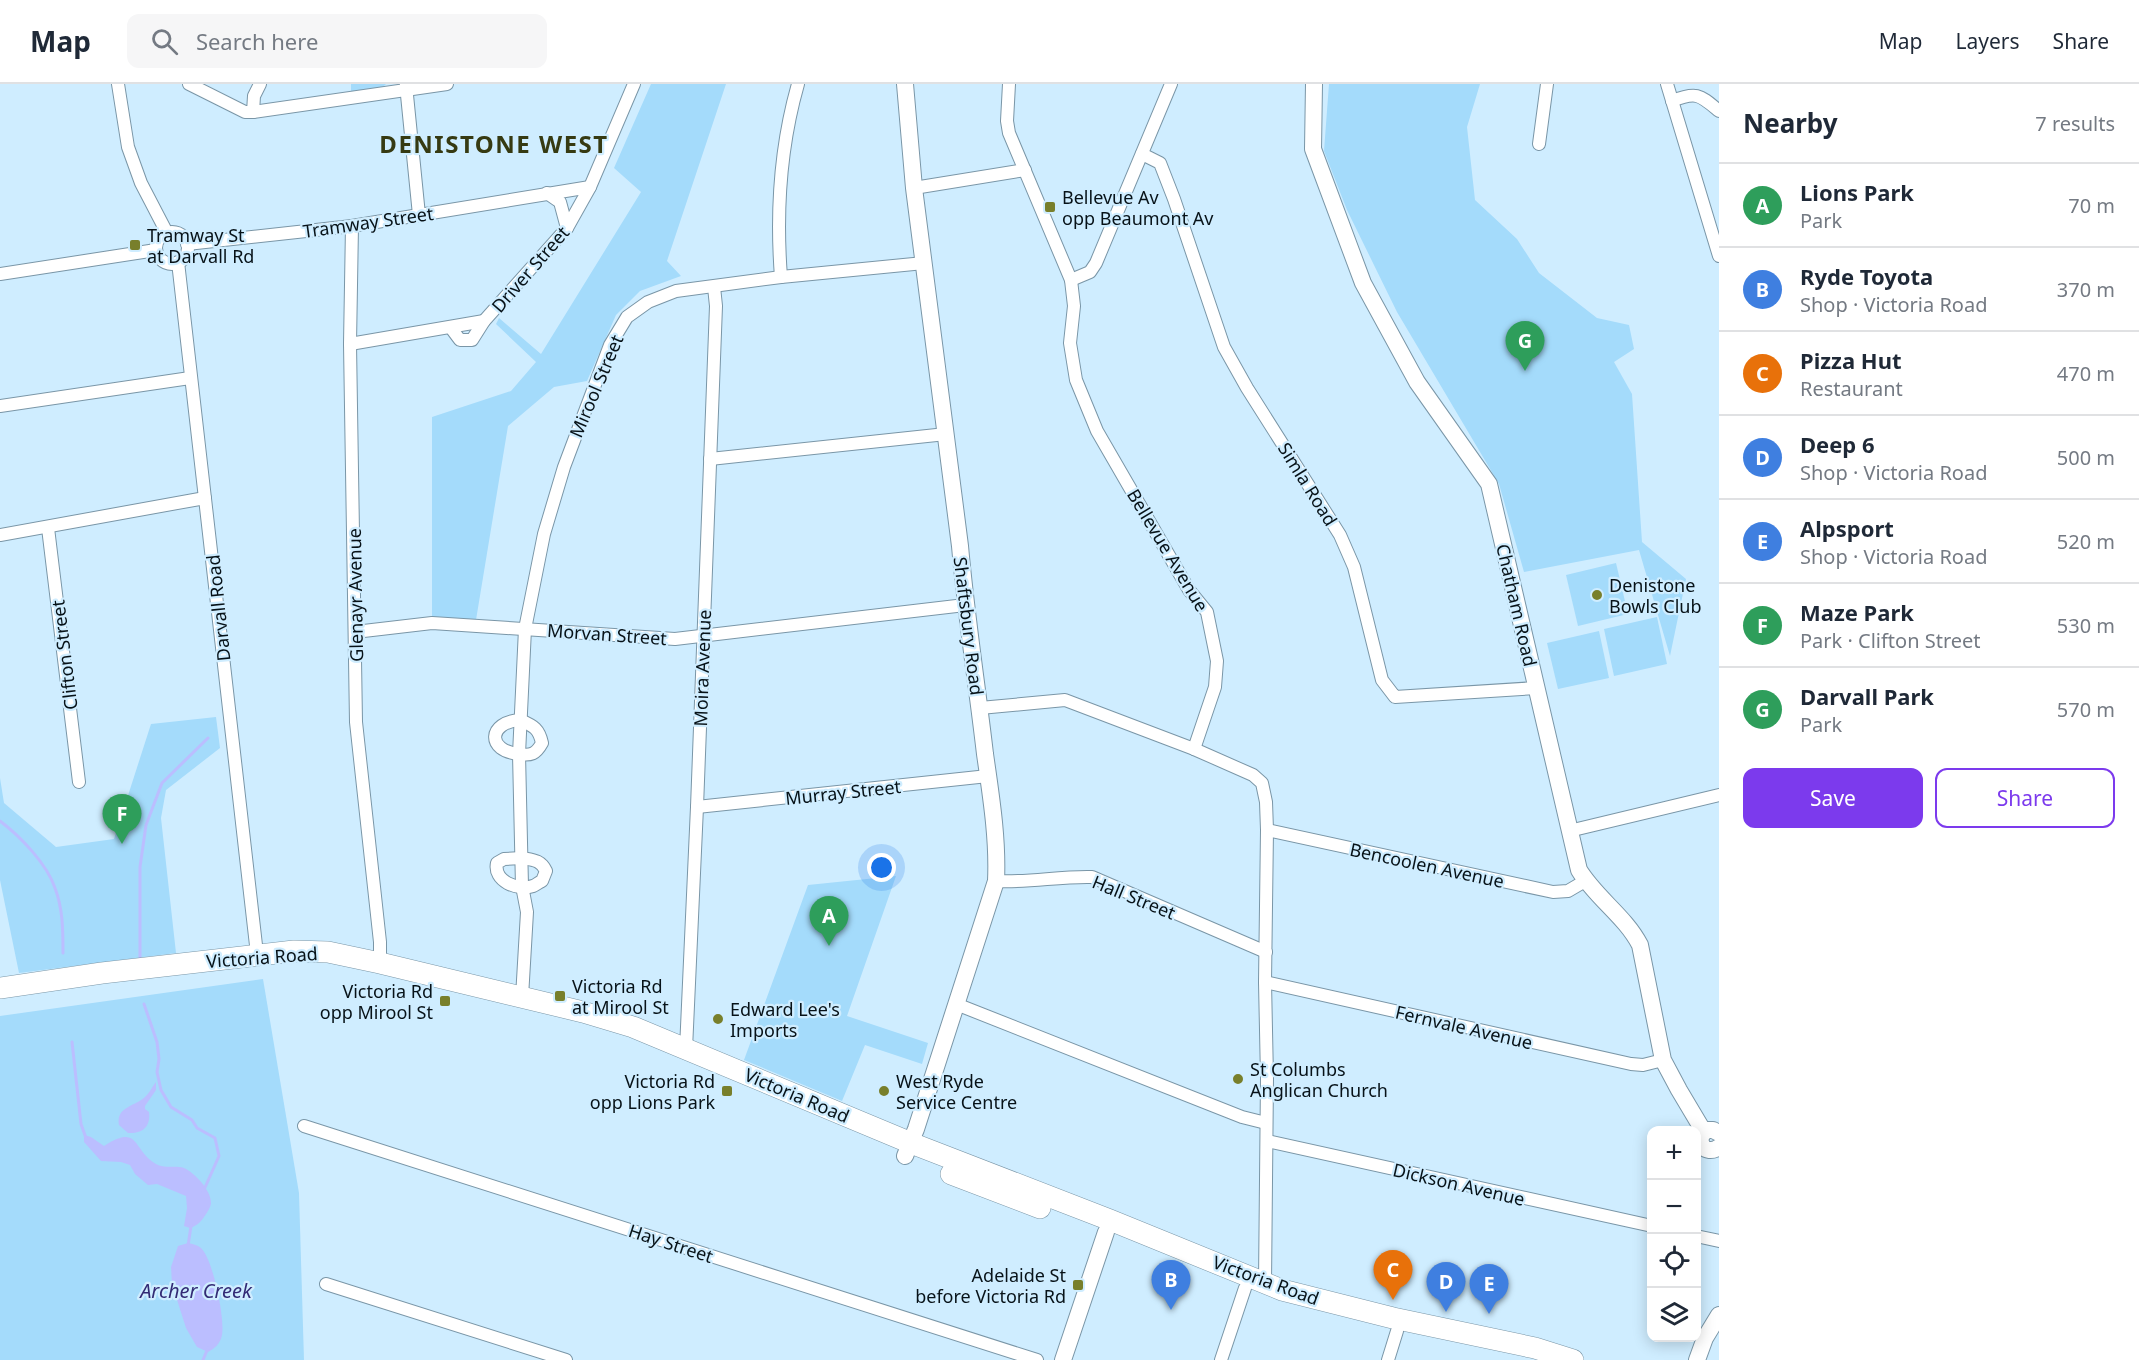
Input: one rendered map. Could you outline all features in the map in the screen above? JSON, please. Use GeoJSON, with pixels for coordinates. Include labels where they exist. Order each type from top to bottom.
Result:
{"type":"FeatureCollection","features":[{"type":"Feature","properties":{"kind":"highway","name":"Victoria Road"},"geometry":{"type":"LineString","coordinates":[[0,988],[257,954],[310,951],[351,956],[609,1018],[686,1049],[1008,1196],[1108,1226],[1255,1285],[1288,1304],[1397,1331],[1535,1360]]}},
{"type":"Feature","properties":{"kind":"highway","name":"Victoria Road"},"geometry":{"type":"LineString","coordinates":[[0,1002],[279,964],[338,966],[595,1027],[797,1108],[908,1149]]}},
{"type":"Feature","properties":{"kind":"highway","name":"Victoria Road"},"geometry":{"type":"LineString","coordinates":[[1255,1285],[1412,1323],[1535,1348],[1573,1360]]}},
{"type":"Feature","properties":{"kind":"street"},"geometry":{"type":"LineString","coordinates":[[118,84],[128,147],[141,183],[167,233]]}},
{"type":"Feature","properties":{"kind":"street"},"geometry":{"type":"LineString","coordinates":[[189,84],[245,112],[407,87],[447,84]]}},
{"type":"Feature","properties":{"kind":"street"},"geometry":{"type":"LineString","coordinates":[[253,112],[254,96],[260,84]]}},
{"type":"Feature","properties":{"kind":"street","name":"Driver Street"},"geometry":{"type":"LineString","coordinates":[[350,344],[452,328],[457,338],[468,342],[475,337],[484,321],[567,228],[590,187],[634,84]]}},
{"type":"Feature","properties":{"kind":"street"},"geometry":{"type":"LineString","coordinates":[[782,277],[778,238],[780,191],[790,114],[798,84]]}},
{"type":"Feature","properties":{"kind":"street","name":"Shaftsbury Road"},"geometry":{"type":"LineString","coordinates":[[905,84],[914,188],[997,851],[996,881],[908,1149]]}},
{"type":"Feature","properties":{"kind":"street","name":"Bellevue Avenue"},"geometry":{"type":"LineString","coordinates":[[1009,84],[1007,121],[1009,133],[1071,280],[1074,306],[1070,343],[1076,380],[1097,431],[1189,590],[1207,612],[1217,661],[1217,674],[1215,687],[1194,749]]}},
{"type":"Feature","properties":{"kind":"street"},"geometry":{"type":"LineString","coordinates":[[1071,280],[1090,272],[1096,263],[1171,84]]}},
{"type":"Feature","properties":{"kind":"street","name":"Chatham Road"},"geometry":{"type":"LineString","coordinates":[[1314,84],[1313,149],[1363,283],[1417,382],[1488,484],[1579,870],[1585,881],[1632,930],[1640,945],[1663,1060],[1678,1090],[1716,1141]]}},
{"type":"Feature","properties":{"kind":"street"},"geometry":{"type":"LineString","coordinates":[[1539,144],[1547,84]]}},
{"type":"Feature","properties":{"kind":"street"},"geometry":{"type":"LineString","coordinates":[[1667,84],[1719,256]]}},
{"type":"Feature","properties":{"kind":"street"},"geometry":{"type":"LineString","coordinates":[[407,87],[419,215]]}},
{"type":"Feature","properties":{"kind":"street"},"geometry":{"type":"LineString","coordinates":[[1672,101],[1687,95],[1700,95],[1719,111]]}},
{"type":"Feature","properties":{"kind":"street","name":"Simla Road"},"geometry":{"type":"LineString","coordinates":[[1142,154],[1160,163],[1224,347],[1247,388],[1340,535],[1354,567],[1382,680],[1395,697],[1536,688]]}},
{"type":"Feature","properties":{"kind":"street"},"geometry":{"type":"LineString","coordinates":[[914,188],[1025,170]]}},
{"type":"Feature","properties":{"kind":"street","name":"Tramway Street"},"geometry":{"type":"LineString","coordinates":[[187,244],[352,226],[590,187]]}},
{"type":"Feature","properties":{"kind":"street"},"geometry":{"type":"LineString","coordinates":[[547,193],[560,202],[567,228]]}},
{"type":"Feature","properties":{"kind":"street","name":"Glenayr Avenue"},"geometry":{"type":"LineString","coordinates":[[352,226],[350,344],[356,722],[380,942],[380,963]]}},
{"type":"Feature","properties":{"kind":"street"},"geometry":{"type":"LineString","coordinates":[[167,233],[177,233],[185,239],[187,244],[187,254],[178,262],[164,261],[156,250],[159,240],[167,233]]}},
{"type":"Feature","properties":{"kind":"street"},"geometry":{"type":"LineString","coordinates":[[0,274],[156,250]]}},
{"type":"Feature","properties":{"kind":"street","name":"Darvall Road"},"geometry":{"type":"LineString","coordinates":[[178,262],[257,954]]}},
{"type":"Feature","properties":{"kind":"street","name":"Mirool Street"},"geometry":{"type":"LineString","coordinates":[[522,997],[526,912],[522,886],[519,754],[525,629],[544,534],[564,466],[610,345],[627,317],[648,302],[676,291],[782,277],[924,263]]}},
{"type":"Feature","properties":{"kind":"street","name":"Moira Avenue"},"geometry":{"type":"LineString","coordinates":[[686,1049],[716,306],[714,287]]}},
{"type":"Feature","properties":{"kind":"street"},"geometry":{"type":"LineString","coordinates":[[0,406],[190,378]]}},
{"type":"Feature","properties":{"kind":"street"},"geometry":{"type":"LineString","coordinates":[[710,459],[946,434]]}},
{"type":"Feature","properties":{"kind":"street"},"geometry":{"type":"LineString","coordinates":[[0,535],[205,498]]}},
{"type":"Feature","properties":{"kind":"street","name":"Clifton Street"},"geometry":{"type":"LineString","coordinates":[[48,528],[79,782]]}},
{"type":"Feature","properties":{"kind":"street","name":"Morvan Street"},"geometry":{"type":"LineString","coordinates":[[355,632],[432,623],[675,639],[965,605]]}},
{"type":"Feature","properties":{"kind":"street"},"geometry":{"type":"LineString","coordinates":[[980,708],[1065,700],[1194,749],[1253,775],[1262,783],[1266,802],[1267,830],[1265,982],[1267,1141],[1255,1285],[1221,1360]]}},
{"type":"Feature","properties":{"kind":"street"},"geometry":{"type":"LineString","coordinates":[[520,720],[534,726],[540,733],[542,743],[537,752],[529,756],[519,754],[507,754],[498,748],[495,737],[497,729],[508,721],[520,720]]}},
{"type":"Feature","properties":{"kind":"street","name":"Murray Street"},"geometry":{"type":"LineString","coordinates":[[697,807],[988,776]]}},
{"type":"Feature","properties":{"kind":"street"},"geometry":{"type":"LineString","coordinates":[[1569,831],[1719,795]]}},
{"type":"Feature","properties":{"kind":"street","name":"Bencoolen Avenue"},"geometry":{"type":"LineString","coordinates":[[1267,830],[1553,892],[1568,891],[1585,881]]}},
{"type":"Feature","properties":{"kind":"street"},"geometry":{"type":"LineString","coordinates":[[522,858],[543,864],[546,871],[542,881],[532,886],[522,886],[508,884],[499,877],[496,870],[497,863],[522,858]]}},
{"type":"Feature","properties":{"kind":"street","name":"Hall Street"},"geometry":{"type":"LineString","coordinates":[[996,881],[1018,882],[1066,877],[1092,878],[1266,952]]}},
{"type":"Feature","properties":{"kind":"street","name":"Fernvale Avenue"},"geometry":{"type":"LineString","coordinates":[[1265,982],[1631,1064],[1643,1065],[1663,1060]]}},
{"type":"Feature","properties":{"kind":"street"},"geometry":{"type":"LineString","coordinates":[[956,1004],[1242,1117],[1266,1123]]}},
{"type":"Feature","properties":{"kind":"street","name":"Hay Street"},"geometry":{"type":"LineString","coordinates":[[304,1126],[1037,1360]]}},
{"type":"Feature","properties":{"kind":"street","name":"Dickson Avenue"},"geometry":{"type":"LineString","coordinates":[[1267,1141],[1647,1225]]}},
{"type":"Feature","properties":{"kind":"street"},"geometry":{"type":"LineString","coordinates":[[1063,1360],[1108,1226]]}},
{"type":"Feature","properties":{"kind":"street"},"geometry":{"type":"LineString","coordinates":[[1701,1237],[1719,1241]]}},
{"type":"Feature","properties":{"kind":"street"},"geometry":{"type":"LineString","coordinates":[[326,1284],[566,1360]]}},
{"type":"Feature","properties":{"kind":"street"},"geometry":{"type":"LineString","coordinates":[[1697,1360],[1705,1338],[1719,1315]]}},
{"type":"Feature","properties":{"kind":"street"},"geometry":{"type":"LineString","coordinates":[[1388,1360],[1397,1331]]}},
{"type":"Feature","properties":{"kind":"shaded area"},"geometry":{"type":"Polygon","coordinates":[[[351,84],[386,84],[383,87],[351,93],[351,84]]]}},
{"type":"Feature","properties":{"kind":"shaded area"},"geometry":{"type":"Polygon","coordinates":[[[651,84],[726,84],[667,261],[681,276],[640,291],[616,315],[587,381],[554,387],[508,426],[475,626],[432,623],[432,417],[511,391],[536,362],[496,324],[499,318],[541,354],[641,192],[614,168],[651,84]]]}},
{"type":"Feature","properties":{"kind":"shaded area"},"geometry":{"type":"Polygon","coordinates":[[[1329,84],[1480,84],[1467,127],[1475,200],[1517,239],[1539,273],[1597,318],[1629,325],[1634,349],[1614,362],[1632,394],[1642,542],[1686,579],[1670,656],[1639,550],[1524,572],[1499,484],[1397,312],[1347,210],[1324,151],[1329,84]]]}},
{"type":"Feature","properties":{"kind":"shaded area","name":"Denistone Bowls Club"},"geometry":{"type":"Polygon","coordinates":[[[1616,563],[1628,614],[1578,626],[1566,575],[1616,563]]]}},
{"type":"Feature","properties":{"kind":"shaded area","name":"Denistone Bowls Club"},"geometry":{"type":"Polygon","coordinates":[[[1657,617],[1667,664],[1614,676],[1604,629],[1657,617]]]}},
{"type":"Feature","properties":{"kind":"shaded area","name":"Denistone Bowls Club"},"geometry":{"type":"Polygon","coordinates":[[[1599,631],[1609,678],[1558,689],[1547,643],[1599,631]]]}},
{"type":"Feature","properties":{"kind":"shaded area"},"geometry":{"type":"Polygon","coordinates":[[[216,717],[220,748],[166,790],[161,818],[176,953],[19,973],[0,880],[0,778],[4,803],[56,847],[114,839],[151,724],[216,717]]]}},
{"type":"Feature","properties":{"kind":"shaded area"},"geometry":{"type":"Polygon","coordinates":[[[896,876],[847,1016],[928,1043],[922,1064],[865,1045],[842,1101],[744,1060],[808,885],[896,876]]]}},
{"type":"Feature","properties":{"kind":"shaded area"},"geometry":{"type":"Polygon","coordinates":[[[263,979],[299,1193],[304,1360],[0,1360],[0,1016],[263,979]]]}},
{"type":"Feature","properties":{"kind":"water"},"geometry":{"type":"Polygon","coordinates":[[[156,1082],[156,1090],[145,1106],[149,1112],[147,1126],[141,1131],[128,1133],[119,1125],[120,1114],[144,1098],[156,1082]]]}},
{"type":"Feature","properties":{"kind":"water","name":"Archer Creek"},"geometry":{"type":"Polygon","coordinates":[[[84,1135],[104,1146],[124,1137],[130,1138],[156,1164],[188,1170],[198,1178],[209,1194],[211,1204],[206,1214],[194,1226],[190,1228],[184,1226],[186,1196],[157,1184],[148,1185],[135,1174],[130,1165],[101,1161],[84,1142],[84,1135]]]}},
{"type":"Feature","properties":{"kind":"water","name":"Archer Creek"},"geometry":{"type":"Polygon","coordinates":[[[188,1243],[201,1248],[205,1254],[214,1276],[220,1303],[222,1335],[217,1345],[208,1352],[197,1347],[186,1328],[172,1284],[171,1267],[178,1246],[188,1243]]]}},
{"type":"Feature","properties":{"kind":"waterway","name":"Archer Creek"},"geometry":{"type":"LineString","coordinates":[[140,958],[140,867],[146,825],[162,783],[208,738]]}},
{"type":"Feature","properties":{"kind":"waterway","name":"Archer Creek"},"geometry":{"type":"LineString","coordinates":[[0,821],[32,851],[51,879],[61,912],[63,953]]}},
{"type":"Feature","properties":{"kind":"waterway","name":"Archer Creek"},"geometry":{"type":"LineString","coordinates":[[144,1004],[157,1042],[159,1059],[157,1072],[161,1090],[171,1107],[192,1120],[197,1128],[215,1138],[219,1156],[203,1192]]}},
{"type":"Feature","properties":{"kind":"waterway","name":"Archer Creek"},"geometry":{"type":"LineString","coordinates":[[72,1042],[81,1124],[86,1138]]}},
{"type":"Feature","properties":{"kind":"waterway","name":"Archer Creek"},"geometry":{"type":"LineString","coordinates":[[188,1246],[191,1226]]}},
{"type":"Feature","properties":{"kind":"waterway","name":"Archer Creek"},"geometry":{"type":"LineString","coordinates":[[203,1360],[208,1348]]}},
{"type":"Feature","properties":{"kind":"place","name":"Bellevue Av opp Beaumont Av"},"geometry":{"type":"Point","coordinates":[1050,207]}},
{"type":"Feature","properties":{"kind":"place","name":"Tramway St at Darvall Rd"},"geometry":{"type":"Point","coordinates":[135,245]}},
{"type":"Feature","properties":{"kind":"place","name":"Darvall Park"},"geometry":{"type":"Point","coordinates":[1525,371]}},
{"type":"Feature","properties":{"kind":"place","name":"Denistone Bowls Club"},"geometry":{"type":"Point","coordinates":[1597,595]}},
{"type":"Feature","properties":{"kind":"place","name":"Maze Park"},"geometry":{"type":"Point","coordinates":[122,844]}},
{"type":"Feature","properties":{"kind":"place","name":"Lions Park"},"geometry":{"type":"Point","coordinates":[829,946]}},
{"type":"Feature","properties":{"kind":"place","name":"Victoria Rd at Mirool St"},"geometry":{"type":"Point","coordinates":[560,996]}},
{"type":"Feature","properties":{"kind":"place","name":"Victoria Rd opp Mirool St"},"geometry":{"type":"Point","coordinates":[445,1001]}},
{"type":"Feature","properties":{"kind":"place","name":"Edward Lee's Imports"},"geometry":{"type":"Point","coordinates":[718,1019]}},
{"type":"Feature","properties":{"kind":"place","name":"St Columbs Anglican Church"},"geometry":{"type":"Point","coordinates":[1238,1079]}},
{"type":"Feature","properties":{"kind":"place","name":"Victoria Rd opp Lions Park"},"geometry":{"type":"Point","coordinates":[727,1091]}},
{"type":"Feature","properties":{"kind":"place","name":"West Ryde Service Centre"},"geometry":{"type":"Point","coordinates":[884,1091]}},
{"type":"Feature","properties":{"kind":"place","name":"Adelaide St before Victoria Rd"},"geometry":{"type":"Point","coordinates":[1078,1285]}},
{"type":"Feature","properties":{"kind":"place","name":"Pizza Hut"},"geometry":{"type":"Point","coordinates":[1393,1300]}},
{"type":"Feature","properties":{"kind":"place","name":"Ryde Toyota"},"geometry":{"type":"Point","coordinates":[1171,1310]}},
{"type":"Feature","properties":{"kind":"place","name":"Deep 6"},"geometry":{"type":"Point","coordinates":[1446,1312]}},
{"type":"Feature","properties":{"kind":"place","name":"Alpsport"},"geometry":{"type":"Point","coordinates":[1489,1314]}},
{"type":"Feature","properties":{"kind":"district","name":"DENISTONE WEST"},"geometry":{"type":"Point","coordinates":[494,143]}}]}
